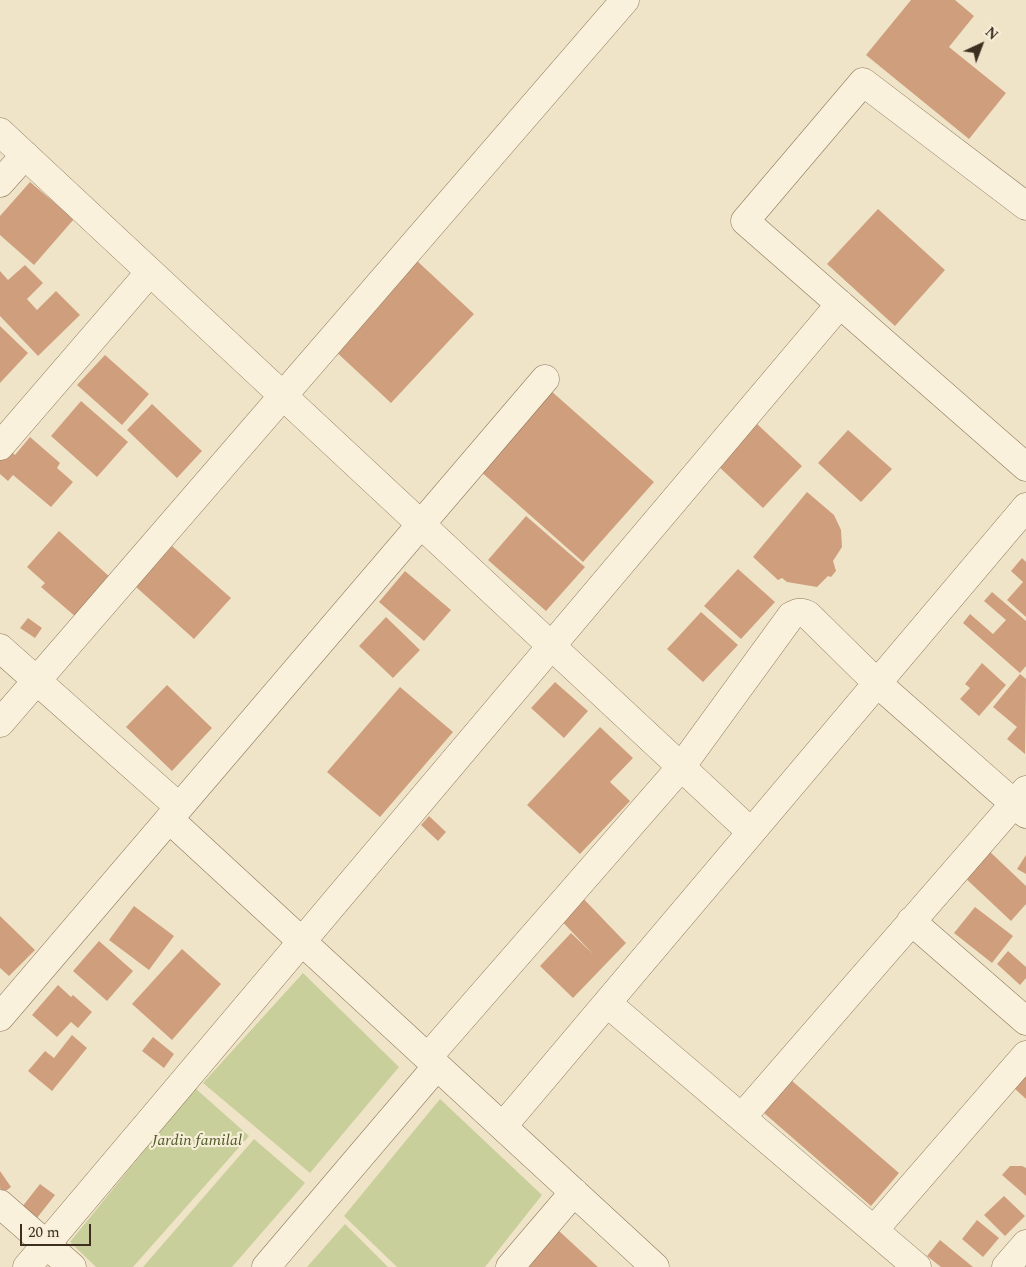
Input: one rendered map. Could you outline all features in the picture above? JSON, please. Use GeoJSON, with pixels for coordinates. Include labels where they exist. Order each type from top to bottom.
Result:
{"type":"FeatureCollection","features":[{"type":"Feature","properties":{"kind":"street"},"geometry":{"type":"LineString","coordinates":[[0,723],[625,0]]}},
{"type":"Feature","properties":{"kind":"street"},"geometry":{"type":"LineString","coordinates":[[1026,206],[863,82],[745,221],[1026,467]]}},
{"type":"Feature","properties":{"kind":"street"},"geometry":{"type":"LineString","coordinates":[[0,132],[751,832]]}},
{"type":"Feature","properties":{"kind":"street"},"geometry":{"type":"LineString","coordinates":[[0,184],[25,155]]}},
{"type":"Feature","properties":{"kind":"street"},"geometry":{"type":"LineString","coordinates":[[0,446],[150,272]]}},
{"type":"Feature","properties":{"kind":"street"},"geometry":{"type":"LineString","coordinates":[[27,1267],[840,304]]}},
{"type":"Feature","properties":{"kind":"street"},"geometry":{"type":"LineString","coordinates":[[0,1017],[545,379]]}},
{"type":"Feature","properties":{"kind":"street"},"geometry":{"type":"LineString","coordinates":[[503,1126],[1026,507]]}},
{"type":"Feature","properties":{"kind":"street"},"geometry":{"type":"LineString","coordinates":[[266,1267],[432,1062],[681,767],[790,616],[797,612],[802,612],[808,615],[877,683],[1022,802],[911,921],[742,1117]]}},
{"type":"Feature","properties":{"kind":"street"},"geometry":{"type":"LineString","coordinates":[[0,648],[37,680],[302,941],[655,1267]]}},
{"type":"Feature","properties":{"kind":"street"},"geometry":{"type":"LineString","coordinates":[[911,921],[1026,1021]]}},
{"type":"Feature","properties":{"kind":"street"},"geometry":{"type":"LineString","coordinates":[[607,1003],[917,1267]]}},
{"type":"Feature","properties":{"kind":"street"},"geometry":{"type":"LineString","coordinates":[[874,1230],[1026,1055]]}},
{"type":"Feature","properties":{"kind":"street"},"geometry":{"type":"LineString","coordinates":[[510,1267],[574,1192]]}},
{"type":"Feature","properties":{"kind":"street"},"geometry":{"type":"LineString","coordinates":[[0,1204],[72,1267]]}},
{"type":"Feature","properties":{"kind":"street"},"geometry":{"type":"LineString","coordinates":[[1006,1267],[1026,1244]]}},
{"type":"Feature","properties":{"kind":"green space"},"geometry":{"type":"Polygon","coordinates":[[[303,973],[399,1067],[310,1173],[203,1083],[303,973]]]}},
{"type":"Feature","properties":{"kind":"green space","name":"Jardin familal"},"geometry":{"type":"Polygon","coordinates":[[[195,1088],[249,1136],[133,1267],[96,1267],[70,1242],[195,1088]]]}},
{"type":"Feature","properties":{"kind":"green space"},"geometry":{"type":"Polygon","coordinates":[[[440,1099],[542,1195],[485,1267],[397,1267],[344,1216],[440,1099]]]}},
{"type":"Feature","properties":{"kind":"green space"},"geometry":{"type":"Polygon","coordinates":[[[254,1139],[305,1183],[232,1267],[143,1267],[254,1139]]]}},
{"type":"Feature","properties":{"kind":"green space"},"geometry":{"type":"Polygon","coordinates":[[[345,1224],[388,1267],[307,1267],[345,1224]]]}},
{"type":"Feature","properties":{"kind":"building"},"geometry":{"type":"Polygon","coordinates":[[[911,0],[955,0],[974,16],[949,47],[1006,93],[969,139],[866,55],[911,0]]]}},
{"type":"Feature","properties":{"kind":"building"},"geometry":{"type":"Polygon","coordinates":[[[30,182],[74,219],[34,265],[0,235],[0,216],[30,182]]]}},
{"type":"Feature","properties":{"kind":"building"},"geometry":{"type":"Polygon","coordinates":[[[878,209],[945,270],[895,326],[827,264],[878,209]]]}},
{"type":"Feature","properties":{"kind":"building"},"geometry":{"type":"Polygon","coordinates":[[[415,259],[474,314],[391,403],[332,348],[415,259]]]}},
{"type":"Feature","properties":{"kind":"building"},"geometry":{"type":"Polygon","coordinates":[[[25,265],[43,283],[27,299],[37,310],[56,291],[80,315],[38,356],[0,316],[0,271],[8,280],[25,265]]]}},
{"type":"Feature","properties":{"kind":"building"},"geometry":{"type":"Polygon","coordinates":[[[0,326],[28,353],[0,383],[0,326]]]}},
{"type":"Feature","properties":{"kind":"building"},"geometry":{"type":"Polygon","coordinates":[[[105,355],[149,394],[122,425],[77,385],[105,355]]]}},
{"type":"Feature","properties":{"kind":"building"},"geometry":{"type":"Polygon","coordinates":[[[550,390],[654,482],[583,562],[479,470],[550,390]]]}},
{"type":"Feature","properties":{"kind":"building"},"geometry":{"type":"Polygon","coordinates":[[[81,401],[128,442],[97,477],[51,436],[81,401]]]}},
{"type":"Feature","properties":{"kind":"building"},"geometry":{"type":"Polygon","coordinates":[[[152,404],[202,451],[177,478],[127,430],[152,404]]]}},
{"type":"Feature","properties":{"kind":"building"},"geometry":{"type":"Polygon","coordinates":[[[756,423],[802,466],[763,508],[717,465],[756,423]]]}},
{"type":"Feature","properties":{"kind":"building"},"geometry":{"type":"Polygon","coordinates":[[[848,430],[892,469],[861,502],[818,463],[848,430]]]}},
{"type":"Feature","properties":{"kind":"building"},"geometry":{"type":"Polygon","coordinates":[[[30,437],[60,463],[57,468],[73,482],[51,507],[13,475],[8,481],[0,474],[0,448],[3,444],[15,455],[30,437]]]}},
{"type":"Feature","properties":{"kind":"building"},"geometry":{"type":"Polygon","coordinates":[[[807,492],[834,515],[841,530],[842,547],[833,561],[836,571],[817,587],[787,582],[782,578],[778,580],[753,557],[807,492]]]}},
{"type":"Feature","properties":{"kind":"building"},"geometry":{"type":"Polygon","coordinates":[[[526,516],[585,567],[546,611],[488,560],[526,516]]]}},
{"type":"Feature","properties":{"kind":"building"},"geometry":{"type":"Polygon","coordinates":[[[59,531],[111,578],[76,617],[41,587],[45,583],[27,567],[59,531]]]}},
{"type":"Feature","properties":{"kind":"building"},"geometry":{"type":"Polygon","coordinates":[[[172,546],[231,598],[194,639],[136,587],[172,546]]]}},
{"type":"Feature","properties":{"kind":"building"},"geometry":{"type":"Polygon","coordinates":[[[1022,558],[1026,562],[1026,617],[1007,600],[1023,582],[1011,571],[1022,558]]]}},
{"type":"Feature","properties":{"kind":"building"},"geometry":{"type":"Polygon","coordinates":[[[738,569],[775,602],[741,639],[704,606],[738,569]]]}},
{"type":"Feature","properties":{"kind":"building"},"geometry":{"type":"Polygon","coordinates":[[[405,571],[451,610],[424,641],[379,602],[405,571]]]}},
{"type":"Feature","properties":{"kind":"building"},"geometry":{"type":"Polygon","coordinates":[[[992,592],[1026,621],[1026,666],[1020,673],[963,623],[970,614],[993,634],[1006,620],[984,601],[992,592]]]}},
{"type":"Feature","properties":{"kind":"building"},"geometry":{"type":"Polygon","coordinates":[[[701,612],[738,645],[703,682],[667,649],[701,612]]]}},
{"type":"Feature","properties":{"kind":"building"},"geometry":{"type":"Polygon","coordinates":[[[386,617],[420,650],[393,678],[359,646],[386,617]]]}},
{"type":"Feature","properties":{"kind":"building"},"geometry":{"type":"Polygon","coordinates":[[[28,618],[42,628],[35,638],[20,628],[28,618]]]}},
{"type":"Feature","properties":{"kind":"building"},"geometry":{"type":"Polygon","coordinates":[[[982,663],[1006,685],[979,716],[960,699],[970,688],[965,684],[982,663]]]}},
{"type":"Feature","properties":{"kind":"building"},"geometry":{"type":"Polygon","coordinates":[[[1020,674],[1026,679],[1025,754],[1007,739],[1017,727],[993,707],[1020,674]]]}},
{"type":"Feature","properties":{"kind":"building"},"geometry":{"type":"Polygon","coordinates":[[[555,682],[588,711],[564,738],[531,708],[555,682]]]}},
{"type":"Feature","properties":{"kind":"building"},"geometry":{"type":"Polygon","coordinates":[[[167,685],[212,728],[172,771],[126,727],[167,685]]]}},
{"type":"Feature","properties":{"kind":"building"},"geometry":{"type":"Polygon","coordinates":[[[400,687],[453,732],[380,817],[327,772],[400,687]]]}},
{"type":"Feature","properties":{"kind":"building"},"geometry":{"type":"Polygon","coordinates":[[[600,727],[633,758],[610,782],[630,801],[580,854],[527,805],[600,727]]]}},
{"type":"Feature","properties":{"kind":"building"},"geometry":{"type":"Polygon","coordinates":[[[429,816],[446,832],[438,841],[421,825],[429,816]]]}},
{"type":"Feature","properties":{"kind":"building"},"geometry":{"type":"Polygon","coordinates":[[[987,849],[1026,886],[1026,904],[1011,921],[962,875],[987,849]]]}},
{"type":"Feature","properties":{"kind":"building"},"geometry":{"type":"Polygon","coordinates":[[[1026,855],[1026,874],[1017,869],[1026,855]]]}},
{"type":"Feature","properties":{"kind":"building"},"geometry":{"type":"Polygon","coordinates":[[[577,892],[626,943],[573,998],[540,966],[571,933],[593,954],[555,914],[577,892]]]}},
{"type":"Feature","properties":{"kind":"building"},"geometry":{"type":"Polygon","coordinates":[[[134,906],[174,936],[149,970],[109,940],[134,906]]]}},
{"type":"Feature","properties":{"kind":"building"},"geometry":{"type":"Polygon","coordinates":[[[975,907],[1013,936],[992,963],[954,933],[975,907]]]}},
{"type":"Feature","properties":{"kind":"building"},"geometry":{"type":"Polygon","coordinates":[[[0,916],[35,950],[9,976],[0,968],[0,916]]]}},
{"type":"Feature","properties":{"kind":"building"},"geometry":{"type":"Polygon","coordinates":[[[99,941],[133,971],[107,1001],[73,971],[99,941]]]}},
{"type":"Feature","properties":{"kind":"building"},"geometry":{"type":"Polygon","coordinates":[[[182,949],[221,984],[172,1040],[132,1004],[182,949]]]}},
{"type":"Feature","properties":{"kind":"building"},"geometry":{"type":"Polygon","coordinates":[[[1008,951],[1026,967],[1026,978],[1020,985],[997,964],[1008,951]]]}},
{"type":"Feature","properties":{"kind":"building"},"geometry":{"type":"Polygon","coordinates":[[[58,985],[92,1012],[78,1028],[71,1022],[57,1037],[32,1015],[58,985]]]}},
{"type":"Feature","properties":{"kind":"building"},"geometry":{"type":"Polygon","coordinates":[[[72,1035],[87,1048],[52,1091],[28,1071],[45,1051],[54,1058],[72,1035]]]}},
{"type":"Feature","properties":{"kind":"building"},"geometry":{"type":"Polygon","coordinates":[[[153,1037],[174,1054],[164,1068],[142,1051],[153,1037]]]}},
{"type":"Feature","properties":{"kind":"building"},"geometry":{"type":"Polygon","coordinates":[[[1026,1073],[1026,1099],[1013,1087],[1026,1073]]]}},
{"type":"Feature","properties":{"kind":"building"},"geometry":{"type":"Polygon","coordinates":[[[791,1080],[899,1173],[871,1206],[764,1113],[791,1080]]]}},
{"type":"Feature","properties":{"kind":"building"},"geometry":{"type":"Polygon","coordinates":[[[1010,1166],[1026,1168],[1026,1196],[1002,1175],[1010,1166]]]}},
{"type":"Feature","properties":{"kind":"building"},"geometry":{"type":"Polygon","coordinates":[[[0,1171],[11,1187],[3,1193],[0,1188],[0,1171]]]}},
{"type":"Feature","properties":{"kind":"building"},"geometry":{"type":"Polygon","coordinates":[[[40,1184],[55,1195],[37,1218],[22,1207],[40,1184]]]}},
{"type":"Feature","properties":{"kind":"building"},"geometry":{"type":"Polygon","coordinates":[[[1004,1196],[1025,1216],[1005,1236],[984,1215],[1004,1196]]]}},
{"type":"Feature","properties":{"kind":"building"},"geometry":{"type":"Polygon","coordinates":[[[977,1220],[999,1238],[983,1257],[962,1239],[977,1220]]]}},
{"type":"Feature","properties":{"kind":"building"},"geometry":{"type":"Polygon","coordinates":[[[558,1230],[598,1267],[525,1267],[558,1230]]]}},
{"type":"Feature","properties":{"kind":"building"},"geometry":{"type":"Polygon","coordinates":[[[940,1240],[973,1267],[941,1267],[927,1256],[940,1240]]]}}]}
